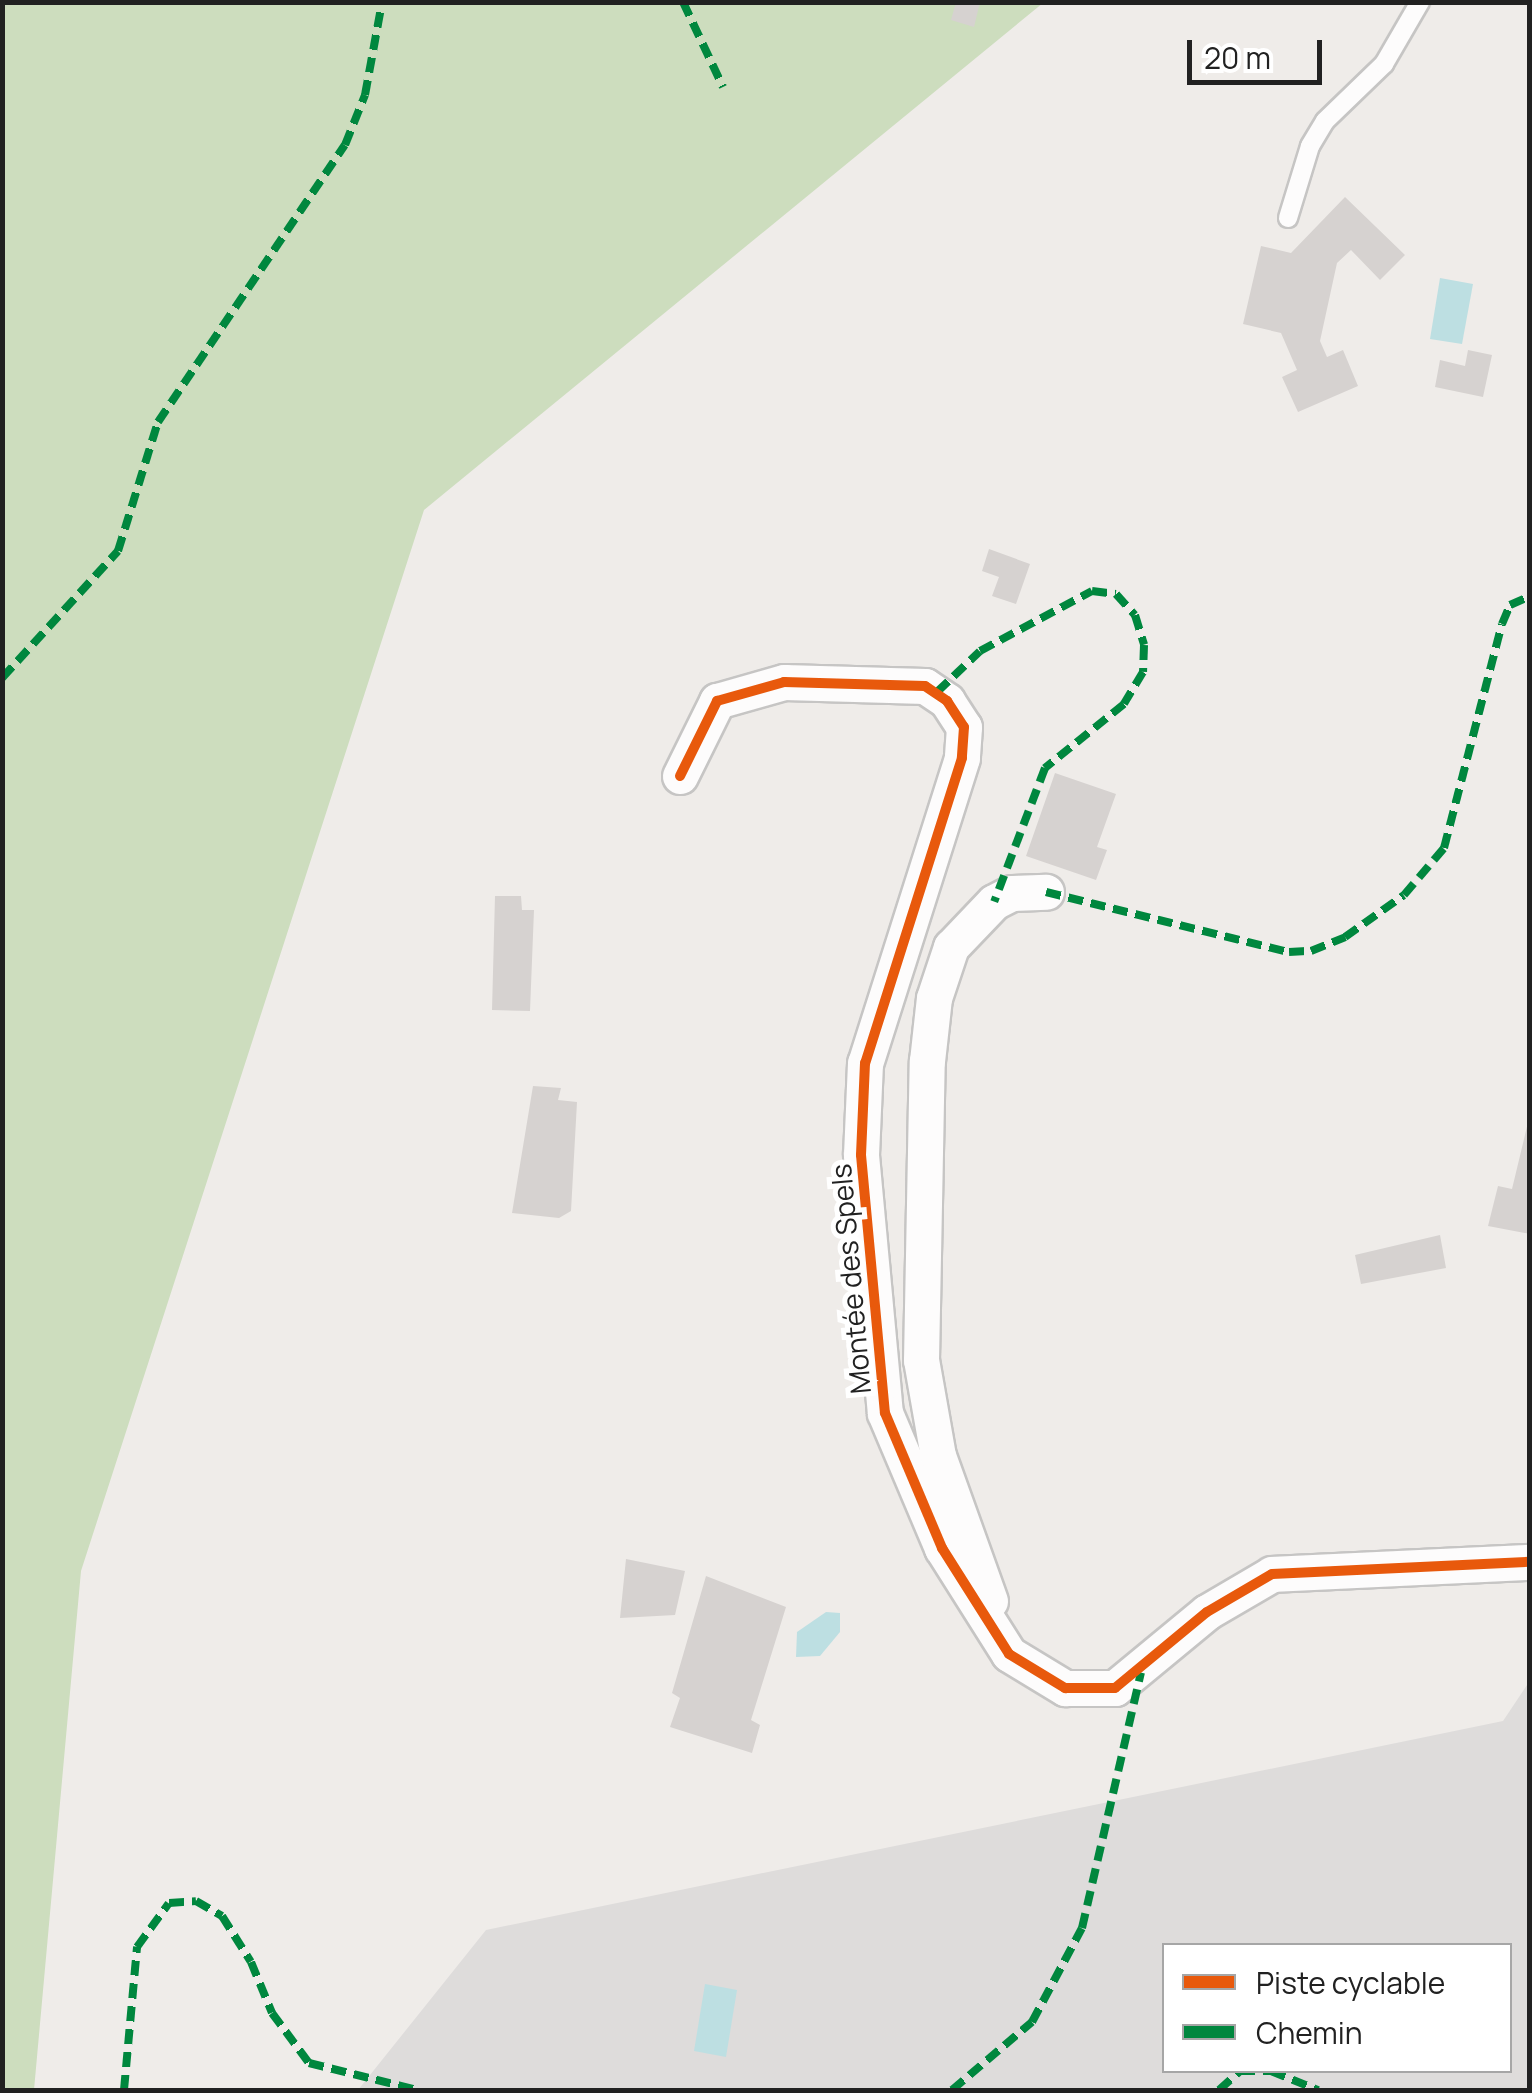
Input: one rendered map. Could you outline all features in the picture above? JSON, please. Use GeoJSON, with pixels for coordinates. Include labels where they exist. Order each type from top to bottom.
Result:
{"type":"FeatureCollection","features":[{"type":"Feature","properties":{"kind":"street","name":"Montée des Spels"},"geometry":{"type":"LineString","coordinates":[[680,776],[706,713],[717,701],[784,682],[925,686],[947,702],[964,727],[962,758],[865,1063],[861,1154],[884,1413],[942,1548],[1008,1654],[1047,1680],[1097,1692],[1130,1681],[1206,1612],[1272,1574],[1530,1562]]}},
{"type":"Feature","properties":{"kind":"street"},"geometry":{"type":"LineString","coordinates":[[1008,1654],[929,1419],[921,1360],[927,1061],[934,998],[951,947],[994,902],[1012,892],[1046,892]]}},
{"type":"Feature","properties":{"kind":"lane"},"geometry":{"type":"LineString","coordinates":[[1288,218],[1310,146],[1325,122],[1384,64],[1420,2]]}},
{"type":"Feature","properties":{"kind":"shaded area"},"geometry":{"type":"Polygon","coordinates":[[[1529,1682],[1529,2090],[358,2090],[486,1930],[1503,1721],[1529,1682]]]}},
{"type":"Feature","properties":{"kind":"green space"},"geometry":{"type":"Polygon","coordinates":[[[3,3],[1043,3],[424,510],[81,1571],[34,2090],[3,2090],[3,3]]]}},
{"type":"Feature","properties":{"kind":"water"},"geometry":{"type":"Polygon","coordinates":[[[1440,278],[1473,284],[1462,344],[1430,339],[1440,278]]]}},
{"type":"Feature","properties":{"kind":"water"},"geometry":{"type":"Polygon","coordinates":[[[826,1612],[840,1613],[840,1632],[820,1656],[796,1657],[797,1632],[826,1612]]]}},
{"type":"Feature","properties":{"kind":"water"},"geometry":{"type":"Polygon","coordinates":[[[705,1984],[737,1990],[726,2057],[694,2051],[705,1984]]]}},
{"type":"Feature","properties":{"kind":"building"},"geometry":{"type":"Polygon","coordinates":[[[956,2],[980,2],[974,27],[951,20],[956,2]]]}},
{"type":"Feature","properties":{"kind":"building"},"geometry":{"type":"Polygon","coordinates":[[[1345,197],[1405,255],[1380,280],[1351,250],[1337,263],[1320,341],[1327,357],[1343,350],[1358,386],[1298,412],[1282,377],[1297,370],[1281,333],[1243,324],[1261,246],[1291,253],[1345,197]]]}},
{"type":"Feature","properties":{"kind":"building"},"geometry":{"type":"Polygon","coordinates":[[[1468,350],[1492,355],[1483,397],[1435,387],[1440,360],[1465,366],[1468,350]]]}},
{"type":"Feature","properties":{"kind":"building"},"geometry":{"type":"Polygon","coordinates":[[[989,549],[1030,564],[1016,604],[992,596],[999,577],[982,571],[989,549]]]}},
{"type":"Feature","properties":{"kind":"building"},"geometry":{"type":"Polygon","coordinates":[[[1055,773],[1116,794],[1097,847],[1107,850],[1096,880],[1026,856],[1055,773]]]}},
{"type":"Feature","properties":{"kind":"building"},"geometry":{"type":"Polygon","coordinates":[[[495,896],[521,896],[522,910],[534,910],[530,1011],[492,1010],[495,896]]]}},
{"type":"Feature","properties":{"kind":"building"},"geometry":{"type":"Polygon","coordinates":[[[533,1086],[561,1088],[558,1100],[577,1102],[571,1211],[559,1218],[512,1213],[533,1086]]]}},
{"type":"Feature","properties":{"kind":"building"},"geometry":{"type":"Polygon","coordinates":[[[1530,1114],[1530,1234],[1488,1226],[1498,1186],[1512,1189],[1530,1114]]]}},
{"type":"Feature","properties":{"kind":"building"},"geometry":{"type":"Polygon","coordinates":[[[1440,1235],[1446,1268],[1361,1284],[1355,1255],[1440,1235]]]}},
{"type":"Feature","properties":{"kind":"building"},"geometry":{"type":"Polygon","coordinates":[[[626,1559],[685,1571],[675,1615],[620,1618],[626,1559]]]}},
{"type":"Feature","properties":{"kind":"building"},"geometry":{"type":"Polygon","coordinates":[[[706,1576],[786,1607],[751,1720],[760,1725],[752,1753],[670,1727],[680,1698],[672,1693],[706,1576]]]}},
{"type":"Feature","properties":{"kind":"marked path"},"geometry":{"type":"LineString","coordinates":[[2,678],[118,551],[158,422],[345,145],[365,95],[382,2]]}},
{"type":"Feature","properties":{"kind":"marked path"},"geometry":{"type":"LineString","coordinates":[[683,2],[723,87]]}},
{"type":"Feature","properties":{"kind":"marked path"},"geometry":{"type":"LineString","coordinates":[[937,692],[980,651],[1092,591],[1116,594],[1135,615],[1144,645],[1143,672],[1124,704],[1045,768],[994,902]]}},
{"type":"Feature","properties":{"kind":"marked path"},"geometry":{"type":"LineString","coordinates":[[1046,892],[1289,952],[1311,951],[1345,937],[1404,895],[1444,848],[1502,624],[1510,605],[1530,596]]}},
{"type":"Feature","properties":{"kind":"marked path"},"geometry":{"type":"LineString","coordinates":[[952,2090],[1032,2022],[1082,1928],[1141,1673]]}},
{"type":"Feature","properties":{"kind":"marked path"},"geometry":{"type":"LineString","coordinates":[[124,2090],[137,1947],[169,1903],[196,1901],[222,1916],[251,1962],[272,2013],[309,2063],[417,2090]]}},
{"type":"Feature","properties":{"kind":"marked path"},"geometry":{"type":"LineString","coordinates":[[1219,2090],[1238,2073]]}},
{"type":"Feature","properties":{"kind":"marked path"},"geometry":{"type":"LineString","coordinates":[[1276,2073],[1318,2090]]}},
{"type":"Feature","properties":{"kind":"cycle path"},"geometry":{"type":"LineString","coordinates":[[680,776],[717,701],[784,682],[925,686],[947,701],[964,727],[962,758],[865,1063],[861,1155],[885,1413],[942,1548],[1009,1654],[1065,1688],[1115,1688],[1207,1612],[1272,1574],[1530,1562]]}}]}
